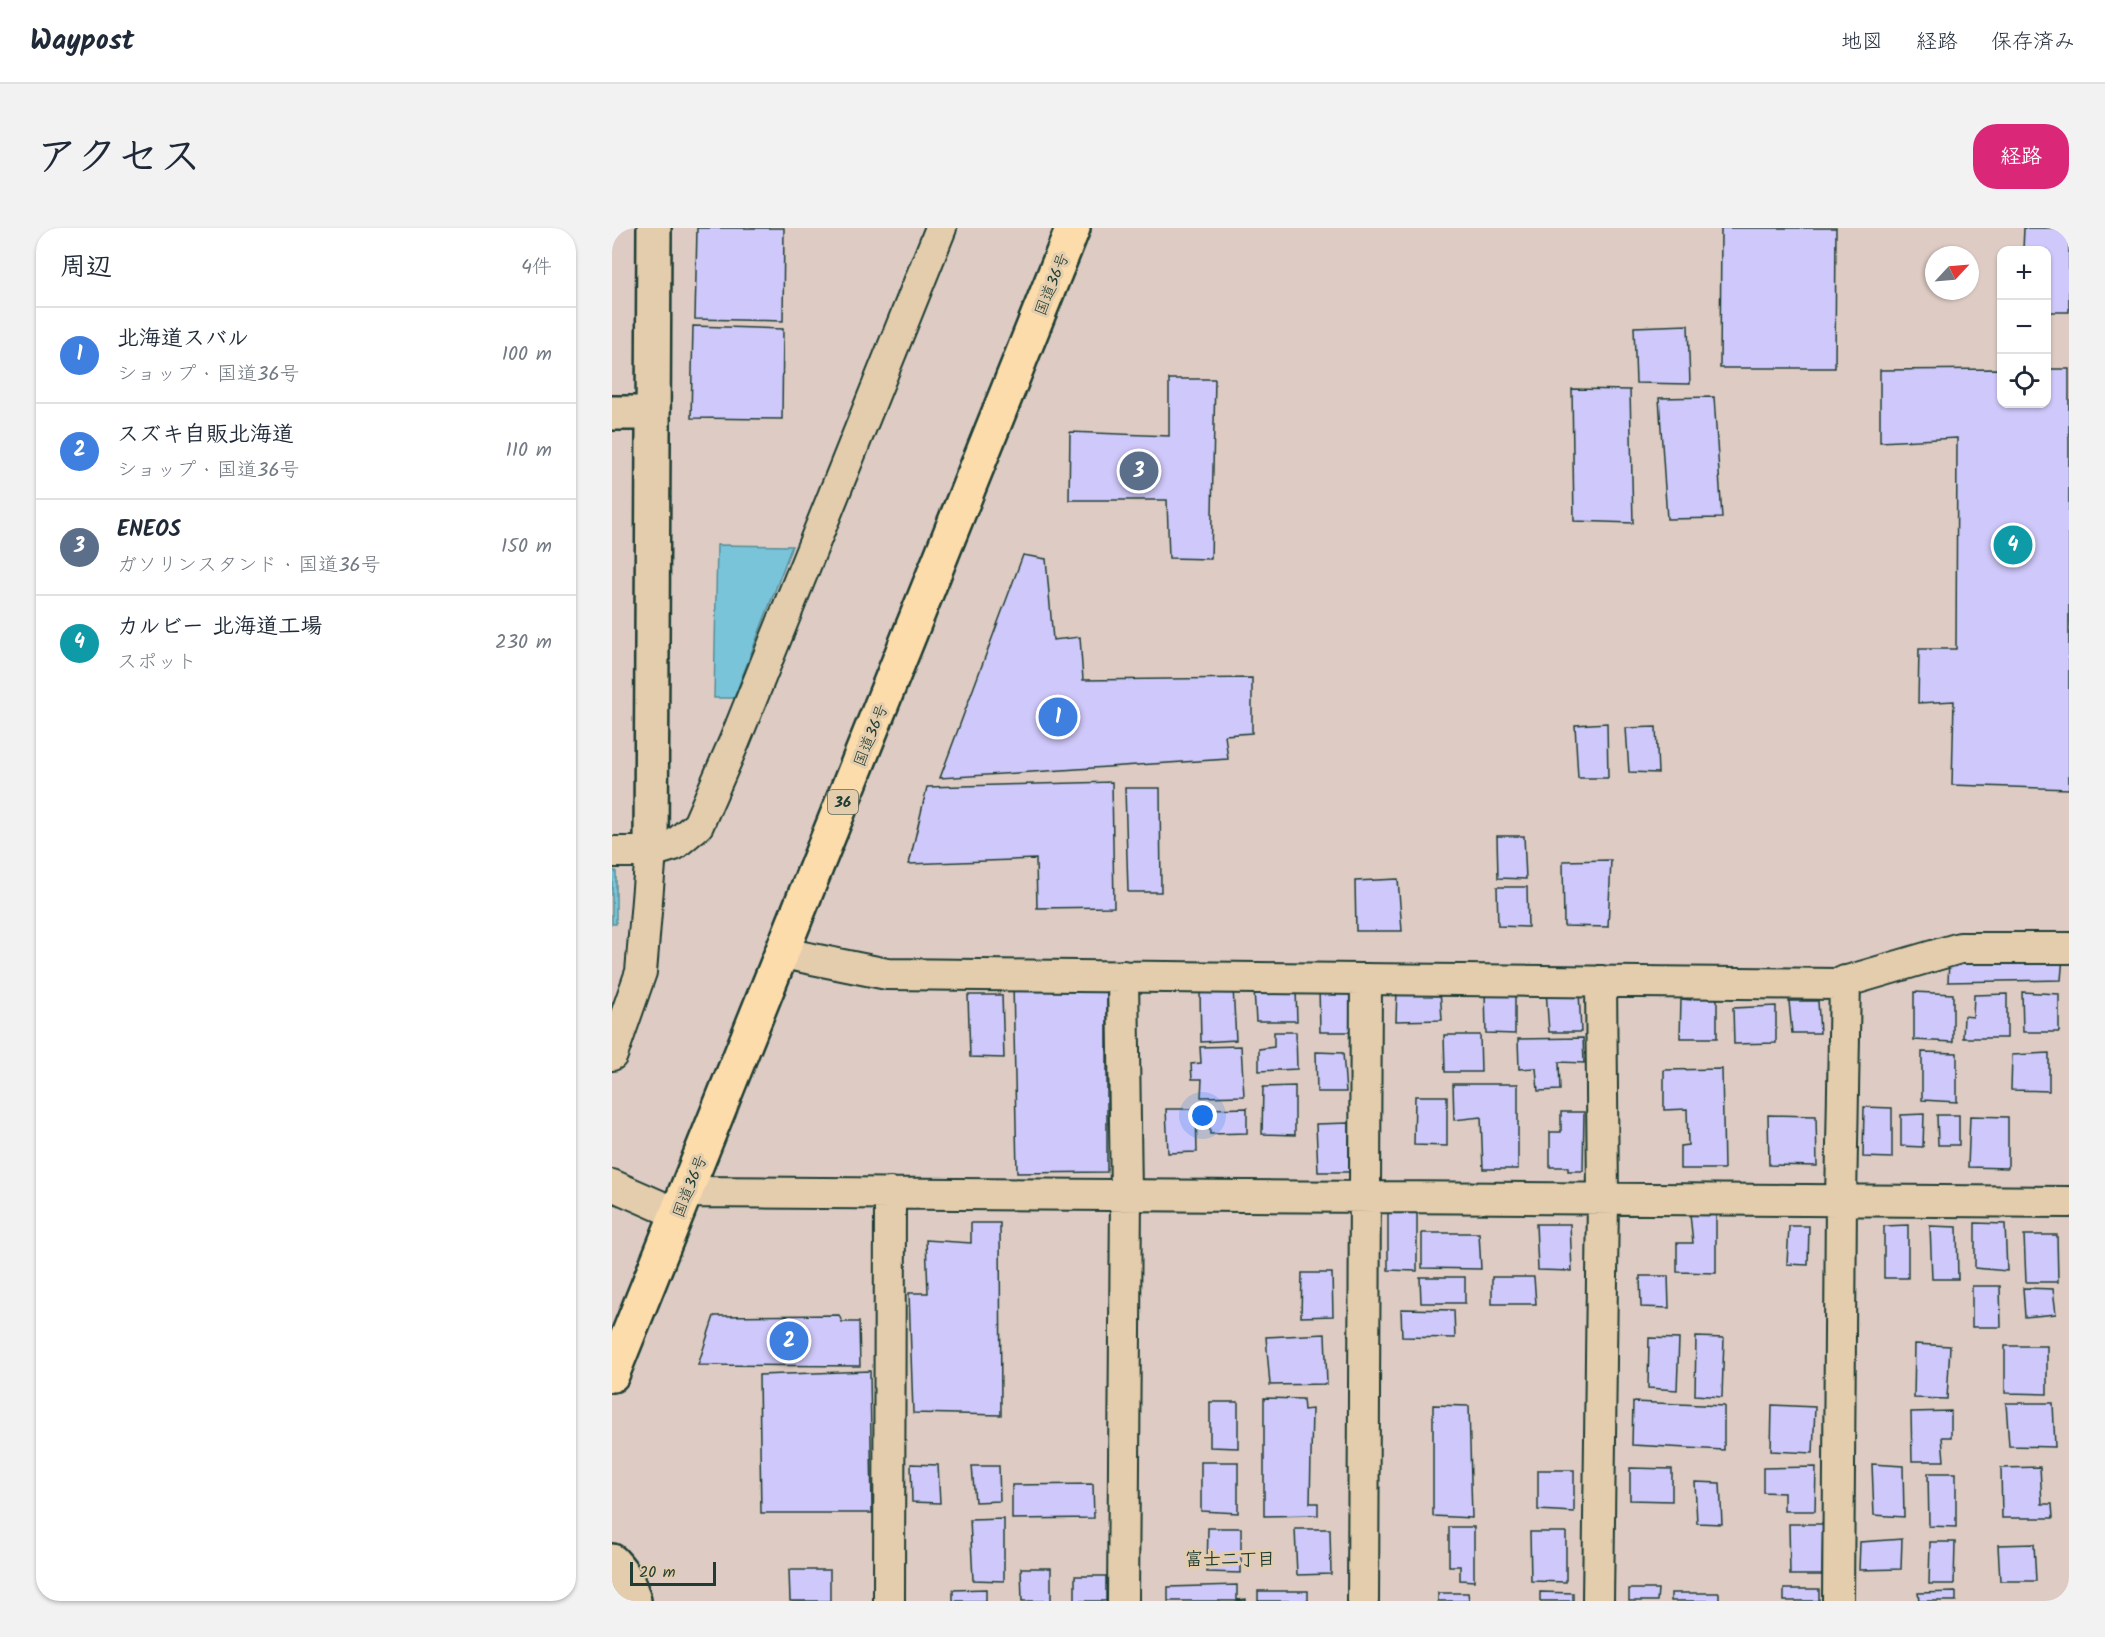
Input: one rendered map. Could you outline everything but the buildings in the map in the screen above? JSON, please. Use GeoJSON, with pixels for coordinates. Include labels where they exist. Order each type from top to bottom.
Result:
{"type":"FeatureCollection","features":[{"type":"Feature","properties":{"kind":"highway","name":"国道36号"},"geometry":{"type":"LineString","coordinates":[[612,1375],[1073,228]]}},
{"type":"Feature","properties":{"kind":"street"},"geometry":{"type":"LineString","coordinates":[[612,1055],[641,972],[651,852],[654,228]]}},
{"type":"Feature","properties":{"kind":"street"},"geometry":{"type":"LineString","coordinates":[[612,852],[651,852],[674,845],[698,825],[735,740],[941,228]]}},
{"type":"Feature","properties":{"kind":"street"},"geometry":{"type":"LineString","coordinates":[[612,413],[652,413]]}},
{"type":"Feature","properties":{"kind":"street"},"geometry":{"type":"LineString","coordinates":[[783,953],[887,974],[1837,984],[1960,948],[2069,948]]}},
{"type":"Feature","properties":{"kind":"street"},"geometry":{"type":"LineString","coordinates":[[1123,976],[1126,1195],[1123,1601]]}},
{"type":"Feature","properties":{"kind":"street"},"geometry":{"type":"LineString","coordinates":[[1363,1601],[1366,979]]}},
{"type":"Feature","properties":{"kind":"street"},"geometry":{"type":"LineString","coordinates":[[1598,1601],[1603,1198],[1601,981]]}},
{"type":"Feature","properties":{"kind":"street"},"geometry":{"type":"LineString","coordinates":[[1838,1601],[1845,981]]}},
{"type":"Feature","properties":{"kind":"street"},"geometry":{"type":"LineString","coordinates":[[612,1185],[682,1203],[890,1193],[2069,1202]]}},
{"type":"Feature","properties":{"kind":"street"},"geometry":{"type":"LineString","coordinates":[[889,1601],[890,1193]]}},
{"type":"Feature","properties":{"kind":"street"},"geometry":{"type":"LineString","coordinates":[[612,1561],[630,1585],[634,1601]]}},
{"type":"Feature","properties":{"kind":"water"},"geometry":{"type":"Polygon","coordinates":[[[717,545],[792,546],[734,698],[714,698],[717,545]]]}},
{"type":"Feature","properties":{"kind":"water"},"geometry":{"type":"Polygon","coordinates":[[[612,871],[616,871],[616,924],[612,924],[612,871]]]}},
{"type":"Feature","properties":{"kind":"place","name":"ENEOS"},"geometry":{"type":"Point","coordinates":[1139,471]}},
{"type":"Feature","properties":{"kind":"place","name":"カルビー 北海道工場"},"geometry":{"type":"Point","coordinates":[2013,545]}},
{"type":"Feature","properties":{"kind":"place","name":"北海道スバル"},"geometry":{"type":"Point","coordinates":[1058,717]}},
{"type":"Feature","properties":{"kind":"place","name":"スズキ自販北海道"},"geometry":{"type":"Point","coordinates":[789,1341]}},
{"type":"Feature","properties":{"kind":"district","name":"富士二丁目"},"geometry":{"type":"Point","coordinates":[1230,1559]}}]}
